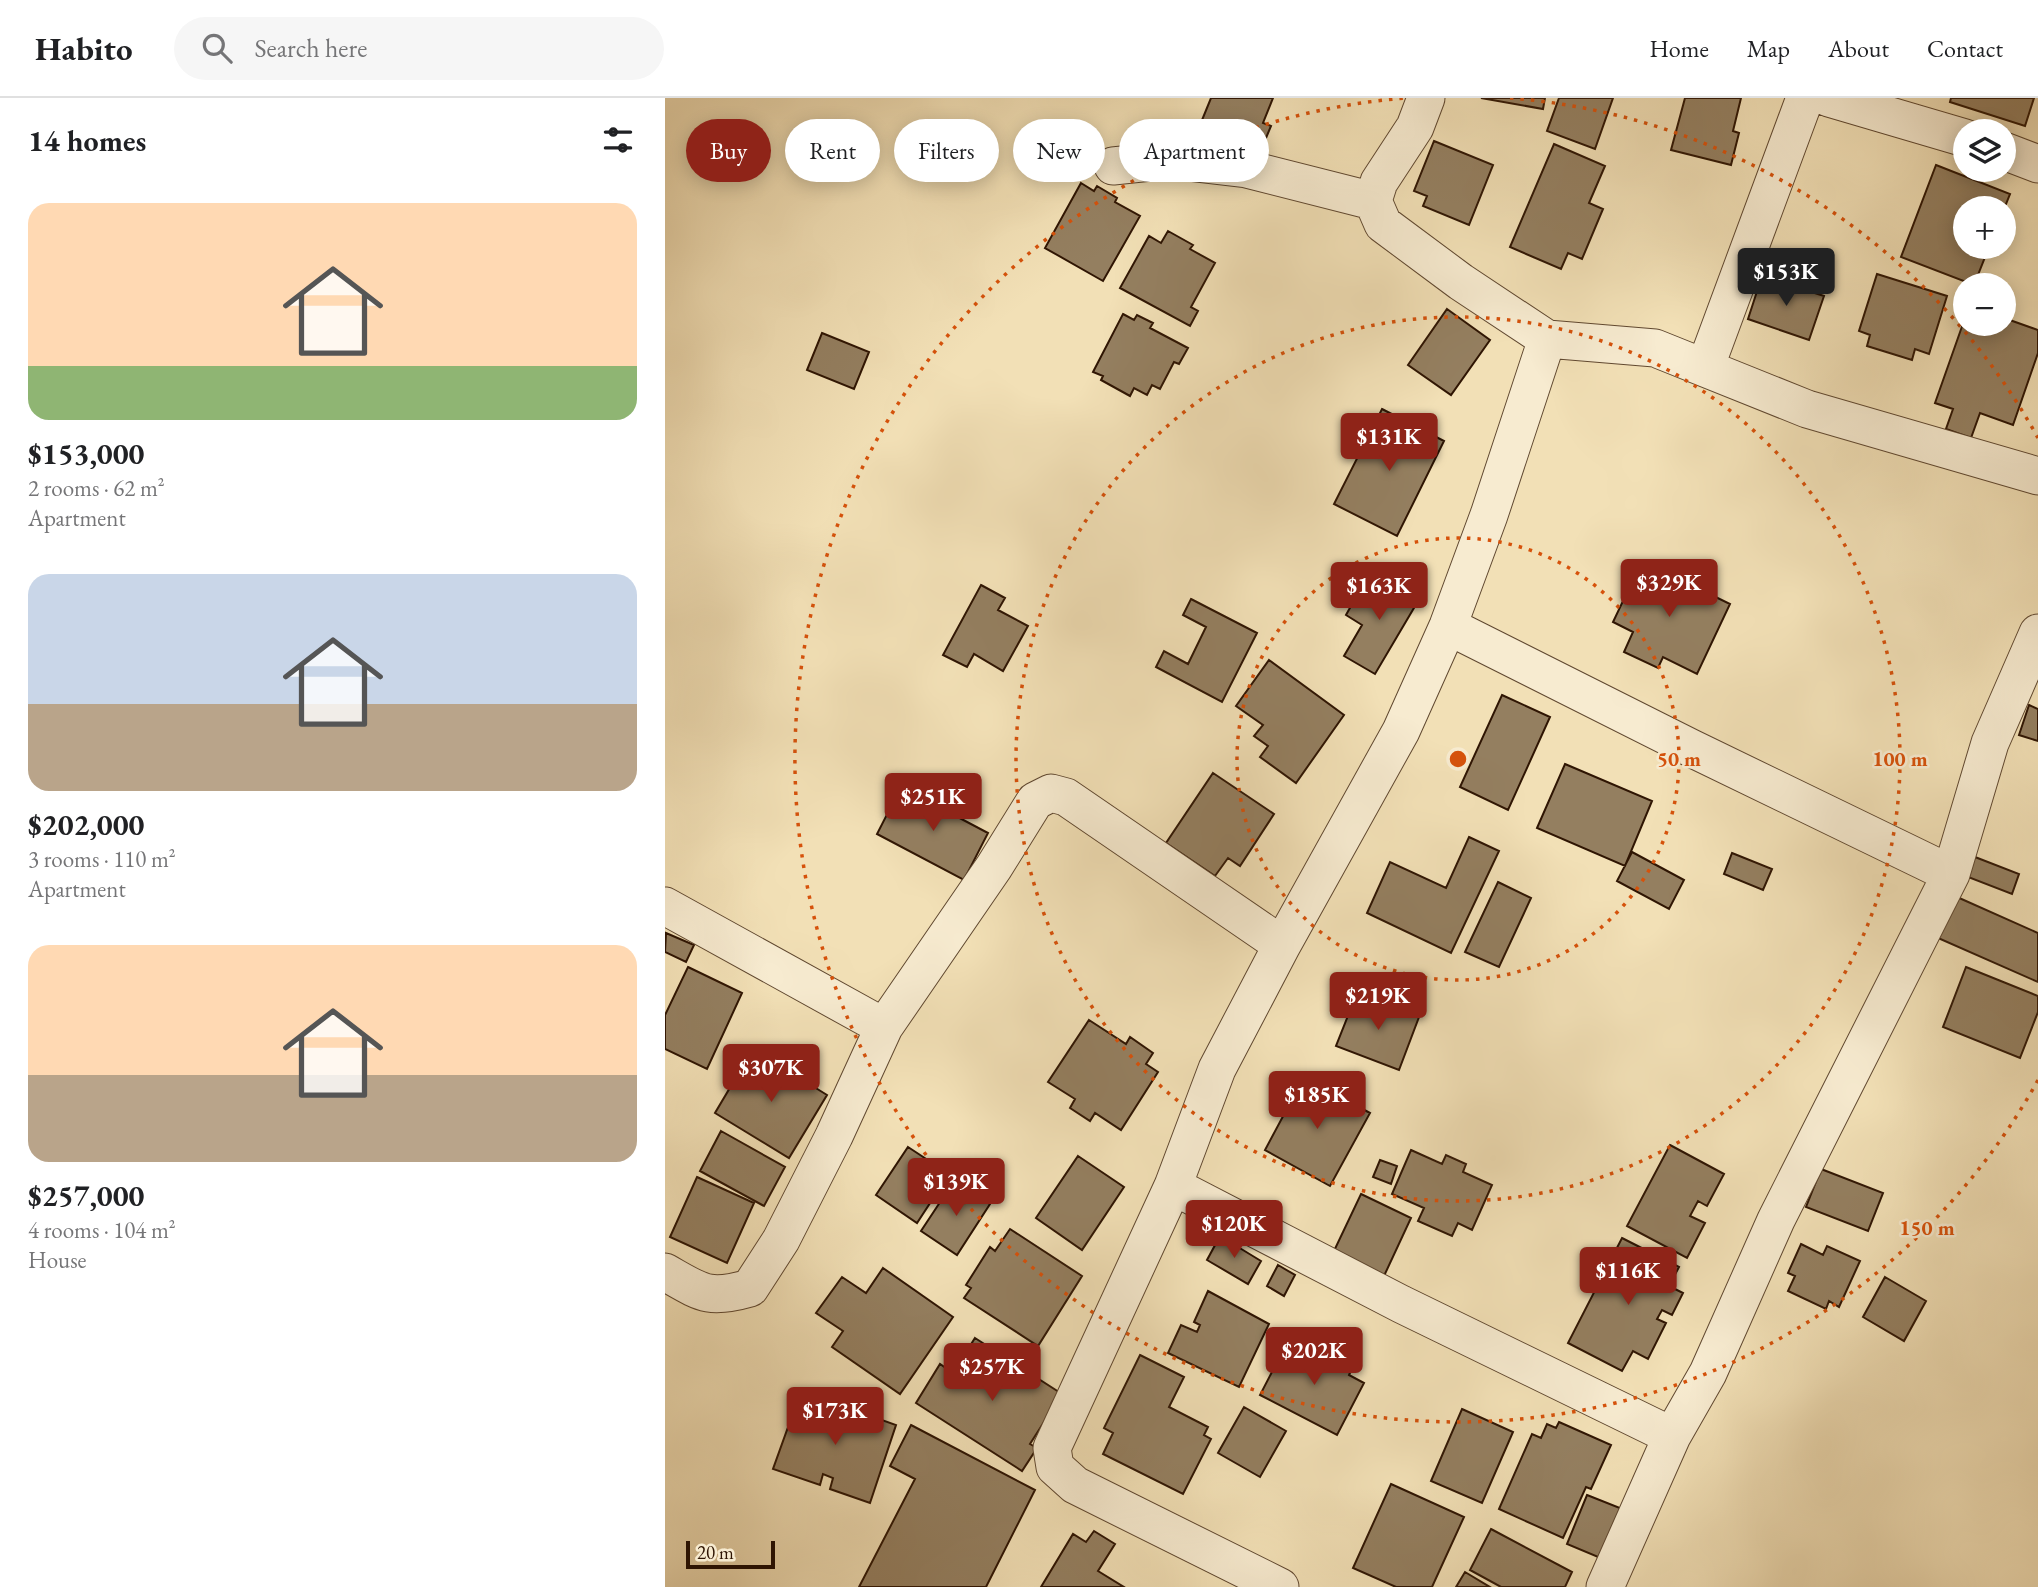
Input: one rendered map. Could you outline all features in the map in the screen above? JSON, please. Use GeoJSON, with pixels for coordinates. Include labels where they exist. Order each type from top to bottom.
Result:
{"type":"FeatureCollection","features":[{"type":"Feature","properties":{"kind":"street"},"geometry":{"type":"LineString","coordinates":[[1426,98],[1415,127],[1379,182],[1373,201],[1383,224],[1461,282],[1547,339],[1655,348],[1807,409],[2038,476]]}},
{"type":"Feature","properties":{"kind":"street"},"geometry":{"type":"LineString","coordinates":[[1705,368],[1805,98]]}},
{"type":"Feature","properties":{"kind":"street"},"geometry":{"type":"LineString","coordinates":[[1829,98],[1953,134]]}},
{"type":"Feature","properties":{"kind":"street"},"geometry":{"type":"LineString","coordinates":[[2016,156],[2038,164]]}},
{"type":"Feature","properties":{"kind":"street"},"geometry":{"type":"LineString","coordinates":[[1113,166],[1170,160],[1247,169],[1373,201]]}},
{"type":"Feature","properties":{"kind":"street"},"geometry":{"type":"LineString","coordinates":[[1280,1587],[1075,1485],[1055,1467],[1052,1448],[1173,1186],[1217,1069],[1282,945],[1401,732],[1448,626],[1547,339]]}},
{"type":"Feature","properties":{"kind":"street"},"geometry":{"type":"LineString","coordinates":[[1448,626],[1951,874]]}},
{"type":"Feature","properties":{"kind":"street"},"geometry":{"type":"LineString","coordinates":[[1605,1587],[1672,1436],[1708,1373],[1776,1220],[1951,874],[1990,743],[2038,633]]}},
{"type":"Feature","properties":{"kind":"street"},"geometry":{"type":"LineString","coordinates":[[665,1272],[719,1297],[750,1287],[799,1206],[884,1027],[994,867],[1035,801],[1051,793],[1066,797],[1282,945]]}},
{"type":"Feature","properties":{"kind":"street"},"geometry":{"type":"LineString","coordinates":[[665,906],[884,1027]]}},
{"type":"Feature","properties":{"kind":"street"},"geometry":{"type":"LineString","coordinates":[[1173,1186],[1401,1304],[1672,1436]]}},
{"type":"Feature","properties":{"kind":"building"},"geometry":{"type":"Polygon","coordinates":[[[1211,98],[1273,98],[1265,119],[1202,119],[1211,98]]]}},
{"type":"Feature","properties":{"kind":"building"},"geometry":{"type":"Polygon","coordinates":[[[1481,98],[1545,98],[1543,109],[1481,98]]]}},
{"type":"Feature","properties":{"kind":"building"},"geometry":{"type":"Polygon","coordinates":[[[1559,98],[1613,98],[1595,149],[1547,131],[1559,98]]]}},
{"type":"Feature","properties":{"kind":"building"},"geometry":{"type":"Polygon","coordinates":[[[1685,98],[1741,98],[1733,131],[1739,133],[1731,165],[1671,150],[1685,98]]]}},
{"type":"Feature","properties":{"kind":"building"},"geometry":{"type":"Polygon","coordinates":[[[1951,98],[2034,98],[2025,126],[2016,123],[2016,119],[2003,119],[1950,102],[1951,98]]]}},
{"type":"Feature","properties":{"kind":"building"},"geometry":{"type":"Polygon","coordinates":[[[1434,141],[1493,165],[1469,225],[1423,206],[1427,196],[1414,191],[1434,141]]]}},
{"type":"Feature","properties":{"kind":"building"},"geometry":{"type":"Polygon","coordinates":[[[1554,144],[1605,166],[1589,203],[1603,209],[1582,259],[1568,253],[1561,269],[1510,247],[1554,144]]]}},
{"type":"Feature","properties":{"kind":"building"},"geometry":{"type":"Polygon","coordinates":[[[1936,165],[1953,172],[1953,182],[1979,182],[2010,194],[1953,196],[1953,259],[1984,259],[1979,273],[1953,273],[1953,277],[1901,257],[1936,165]]]}},
{"type":"Feature","properties":{"kind":"building"},"geometry":{"type":"Polygon","coordinates":[[[1081,183],[1094,191],[1097,186],[1117,198],[1115,202],[1140,216],[1103,281],[1045,248],[1081,183]]]}},
{"type":"Feature","properties":{"kind":"building"},"geometry":{"type":"Polygon","coordinates":[[[1168,231],[1193,245],[1190,249],[1215,263],[1191,307],[1198,311],[1190,326],[1120,288],[1149,236],[1161,243],[1168,231]]]}},
{"type":"Feature","properties":{"kind":"building"},"geometry":{"type":"Polygon","coordinates":[[[1877,274],[1947,296],[1929,354],[1915,349],[1912,360],[1867,346],[1870,335],[1859,331],[1877,274]]]}},
{"type":"Feature","properties":{"kind":"building"},"geometry":{"type":"Polygon","coordinates":[[[1762,276],[1824,296],[1809,340],[1748,319],[1762,276]]]}},
{"type":"Feature","properties":{"kind":"building"},"geometry":{"type":"Polygon","coordinates":[[[1447,309],[1490,340],[1451,395],[1408,365],[1447,309]]]}},
{"type":"Feature","properties":{"kind":"building"},"geometry":{"type":"Polygon","coordinates":[[[1123,314],[1134,320],[1137,315],[1153,323],[1150,328],[1188,348],[1179,364],[1174,362],[1160,389],[1152,385],[1147,395],[1134,388],[1130,396],[1101,380],[1103,376],[1093,372],[1123,314]]]}},
{"type":"Feature","properties":{"kind":"building"},"geometry":{"type":"Polygon","coordinates":[[[2016,322],[2038,330],[2038,353],[2013,425],[1980,413],[1971,438],[1946,429],[1953,409],[1935,403],[1959,336],[2016,336],[2016,322]]]}},
{"type":"Feature","properties":{"kind":"building"},"geometry":{"type":"Polygon","coordinates":[[[822,333],[869,352],[854,389],[807,370],[822,333]]]}},
{"type":"Feature","properties":{"kind":"building"},"geometry":{"type":"Polygon","coordinates":[[[1382,409],[1444,441],[1397,536],[1334,504],[1382,409]]]}},
{"type":"Feature","properties":{"kind":"building"},"geometry":{"type":"Polygon","coordinates":[[[1642,561],[1730,604],[1697,674],[1663,657],[1658,668],[1624,652],[1633,632],[1613,622],[1642,561]]]}},
{"type":"Feature","properties":{"kind":"building"},"geometry":{"type":"Polygon","coordinates":[[[1391,578],[1421,596],[1375,674],[1344,656],[1362,625],[1346,615],[1365,581],[1382,592],[1391,578]]]}},
{"type":"Feature","properties":{"kind":"building"},"geometry":{"type":"Polygon","coordinates":[[[981,585],[1005,598],[998,610],[1028,626],[1003,671],[974,654],[967,667],[943,655],[981,585]]]}},
{"type":"Feature","properties":{"kind":"building"},"geometry":{"type":"Polygon","coordinates":[[[1191,599],[1257,633],[1222,702],[1156,667],[1164,651],[1188,664],[1206,627],[1183,615],[1191,599]]]}},
{"type":"Feature","properties":{"kind":"building"},"geometry":{"type":"Polygon","coordinates":[[[1269,660],[1344,715],[1296,783],[1260,757],[1268,746],[1254,736],[1263,725],[1236,706],[1269,660]]]}},
{"type":"Feature","properties":{"kind":"building"},"geometry":{"type":"Polygon","coordinates":[[[1502,695],[1550,717],[1508,810],[1460,787],[1502,695]]]}},
{"type":"Feature","properties":{"kind":"building"},"geometry":{"type":"Polygon","coordinates":[[[2029,705],[2038,709],[2038,741],[2019,735],[2029,705]]]}},
{"type":"Feature","properties":{"kind":"building"},"geometry":{"type":"Polygon","coordinates":[[[1565,764],[1652,801],[1625,866],[1537,828],[1565,764]]]}},
{"type":"Feature","properties":{"kind":"building"},"geometry":{"type":"Polygon","coordinates":[[[1213,773],[1274,814],[1240,866],[1228,858],[1215,876],[1166,843],[1213,773]]]}},
{"type":"Feature","properties":{"kind":"building"},"geometry":{"type":"Polygon","coordinates":[[[901,787],[988,833],[964,880],[877,834],[901,787]]]}},
{"type":"Feature","properties":{"kind":"building"},"geometry":{"type":"Polygon","coordinates":[[[1469,837],[1499,851],[1451,953],[1367,913],[1390,862],[1446,888],[1469,837]]]}},
{"type":"Feature","properties":{"kind":"building"},"geometry":{"type":"Polygon","coordinates":[[[1632,852],[1684,880],[1669,909],[1617,881],[1632,852]]]}},
{"type":"Feature","properties":{"kind":"building"},"geometry":{"type":"Polygon","coordinates":[[[1732,853],[1772,869],[1763,890],[1724,874],[1732,853]]]}},
{"type":"Feature","properties":{"kind":"building"},"geometry":{"type":"Polygon","coordinates":[[[1975,857],[2019,874],[2012,894],[1968,877],[1975,857]]]}},
{"type":"Feature","properties":{"kind":"building"},"geometry":{"type":"Polygon","coordinates":[[[1498,882],[1531,898],[1499,967],[1465,952],[1498,882]]]}},
{"type":"Feature","properties":{"kind":"building"},"geometry":{"type":"Polygon","coordinates":[[[1957,897],[2038,933],[2038,982],[1938,938],[1957,897]]]}},
{"type":"Feature","properties":{"kind":"building"},"geometry":{"type":"Polygon","coordinates":[[[666,933],[694,945],[686,962],[665,952],[666,933]]]}},
{"type":"Feature","properties":{"kind":"building"},"geometry":{"type":"Polygon","coordinates":[[[688,967],[742,993],[707,1069],[665,1049],[665,1015],[688,967]]]}},
{"type":"Feature","properties":{"kind":"building"},"geometry":{"type":"Polygon","coordinates":[[[1966,967],[2038,996],[2038,1012],[2020,1058],[1943,1027],[1966,967]]]}},
{"type":"Feature","properties":{"kind":"building"},"geometry":{"type":"Polygon","coordinates":[[[1357,993],[1419,1017],[1399,1070],[1336,1046],[1357,993]]]}},
{"type":"Feature","properties":{"kind":"building"},"geometry":{"type":"Polygon","coordinates":[[[1089,1020],[1126,1044],[1130,1037],[1153,1053],[1146,1064],[1158,1072],[1121,1130],[1095,1113],[1090,1121],[1070,1108],[1075,1099],[1048,1082],[1089,1020]]]}},
{"type":"Feature","properties":{"kind":"building"},"geometry":{"type":"Polygon","coordinates":[[[753,1049],[827,1095],[789,1158],[715,1113],[753,1049]]]}},
{"type":"Feature","properties":{"kind":"building"},"geometry":{"type":"Polygon","coordinates":[[[1304,1077],[1370,1113],[1330,1186],[1265,1150],[1304,1077]]]}},
{"type":"Feature","properties":{"kind":"building"},"geometry":{"type":"Polygon","coordinates":[[[721,1131],[785,1167],[764,1206],[700,1171],[721,1131]]]}},
{"type":"Feature","properties":{"kind":"building"},"geometry":{"type":"Polygon","coordinates":[[[1670,1145],[1724,1174],[1707,1206],[1698,1201],[1690,1216],[1705,1223],[1687,1258],[1627,1226],[1670,1145]]]}},
{"type":"Feature","properties":{"kind":"building"},"geometry":{"type":"Polygon","coordinates":[[[908,1147],[949,1174],[917,1223],[876,1195],[908,1147]]]}},
{"type":"Feature","properties":{"kind":"building"},"geometry":{"type":"Polygon","coordinates":[[[1411,1150],[1442,1164],[1446,1155],[1466,1164],[1463,1172],[1492,1185],[1472,1230],[1458,1223],[1452,1236],[1418,1221],[1424,1208],[1392,1194],[1411,1150]]]}},
{"type":"Feature","properties":{"kind":"building"},"geometry":{"type":"Polygon","coordinates":[[[1078,1156],[1124,1187],[1082,1250],[1036,1218],[1078,1156]]]}},
{"type":"Feature","properties":{"kind":"building"},"geometry":{"type":"Polygon","coordinates":[[[1380,1160],[1397,1166],[1391,1184],[1373,1177],[1380,1160]]]}},
{"type":"Feature","properties":{"kind":"building"},"geometry":{"type":"Polygon","coordinates":[[[1821,1169],[1883,1193],[1868,1231],[1806,1207],[1821,1169]]]}},
{"type":"Feature","properties":{"kind":"building"},"geometry":{"type":"Polygon","coordinates":[[[697,1177],[754,1203],[727,1263],[670,1237],[697,1177]]]}},
{"type":"Feature","properties":{"kind":"building"},"geometry":{"type":"Polygon","coordinates":[[[954,1181],[990,1204],[957,1255],[921,1231],[954,1181]]]}},
{"type":"Feature","properties":{"kind":"building"},"geometry":{"type":"Polygon","coordinates":[[[1361,1194],[1411,1218],[1384,1276],[1333,1253],[1361,1194]]]}},
{"type":"Feature","properties":{"kind":"building"},"geometry":{"type":"Polygon","coordinates":[[[1010,1229],[1082,1276],[1038,1346],[964,1298],[971,1288],[966,1285],[990,1247],[995,1251],[1010,1229]]]}},
{"type":"Feature","properties":{"kind":"building"},"geometry":{"type":"Polygon","coordinates":[[[1220,1236],[1261,1261],[1248,1284],[1207,1260],[1220,1236]]]}},
{"type":"Feature","properties":{"kind":"building"},"geometry":{"type":"Polygon","coordinates":[[[1622,1238],[1679,1267],[1669,1286],[1683,1293],[1672,1315],[1662,1310],[1657,1319],[1666,1323],[1648,1359],[1633,1351],[1622,1371],[1568,1343],[1622,1238]]]}},
{"type":"Feature","properties":{"kind":"building"},"geometry":{"type":"Polygon","coordinates":[[[1801,1244],[1823,1255],[1827,1246],[1860,1261],[1839,1307],[1829,1301],[1826,1309],[1788,1291],[1795,1276],[1788,1273],[1801,1244]]]}},
{"type":"Feature","properties":{"kind":"building"},"geometry":{"type":"Polygon","coordinates":[[[1278,1265],[1295,1275],[1284,1296],[1267,1286],[1278,1265]]]}},
{"type":"Feature","properties":{"kind":"building"},"geometry":{"type":"Polygon","coordinates":[[[883,1268],[953,1317],[900,1394],[832,1347],[843,1331],[816,1313],[842,1277],[866,1293],[883,1268]]]}},
{"type":"Feature","properties":{"kind":"building"},"geometry":{"type":"Polygon","coordinates":[[[1885,1277],[1926,1301],[1904,1341],[1863,1317],[1885,1277]]]}},
{"type":"Feature","properties":{"kind":"building"},"geometry":{"type":"Polygon","coordinates":[[[1208,1291],[1269,1324],[1239,1387],[1168,1353],[1181,1325],[1197,1332],[1200,1325],[1194,1322],[1208,1291]]]}},
{"type":"Feature","properties":{"kind":"building"},"geometry":{"type":"Polygon","coordinates":[[[975,1338],[1062,1394],[1030,1444],[1037,1448],[1022,1471],[916,1403],[940,1364],[953,1373],[975,1338]]]}},
{"type":"Feature","properties":{"kind":"building"},"geometry":{"type":"Polygon","coordinates":[[[1287,1343],[1314,1358],[1319,1349],[1353,1366],[1349,1375],[1364,1383],[1337,1435],[1260,1395],[1287,1343]]]}},
{"type":"Feature","properties":{"kind":"building"},"geometry":{"type":"Polygon","coordinates":[[[1140,1355],[1184,1377],[1169,1407],[1208,1427],[1204,1435],[1211,1439],[1183,1494],[1103,1454],[1113,1433],[1104,1428],[1140,1355]]]}},
{"type":"Feature","properties":{"kind":"building"},"geometry":{"type":"Polygon","coordinates":[[[801,1391],[896,1425],[870,1503],[830,1489],[833,1478],[823,1474],[820,1485],[773,1469],[801,1391]]]}},
{"type":"Feature","properties":{"kind":"building"},"geometry":{"type":"Polygon","coordinates":[[[1244,1407],[1286,1431],[1260,1477],[1218,1453],[1244,1407]]]}},
{"type":"Feature","properties":{"kind":"building"},"geometry":{"type":"Polygon","coordinates":[[[1462,1409],[1513,1432],[1482,1503],[1431,1481],[1462,1409]]]}},
{"type":"Feature","properties":{"kind":"building"},"geometry":{"type":"Polygon","coordinates":[[[1559,1422],[1611,1445],[1591,1489],[1586,1487],[1563,1538],[1499,1509],[1532,1434],[1541,1438],[1547,1424],[1556,1428],[1559,1422]]]}},
{"type":"Feature","properties":{"kind":"building"},"geometry":{"type":"Polygon","coordinates":[[[911,1425],[1035,1490],[986,1587],[859,1587],[915,1479],[890,1466],[911,1425]]]}},
{"type":"Feature","properties":{"kind":"building"},"geometry":{"type":"Polygon","coordinates":[[[1391,1484],[1464,1517],[1432,1587],[1396,1587],[1353,1568],[1391,1484]]]}},
{"type":"Feature","properties":{"kind":"building"},"geometry":{"type":"Polygon","coordinates":[[[1587,1495],[1630,1512],[1610,1562],[1567,1544],[1587,1495]]]}},
{"type":"Feature","properties":{"kind":"building"},"geometry":{"type":"Polygon","coordinates":[[[1491,1529],[1572,1572],[1565,1587],[1501,1587],[1470,1570],[1491,1529]]]}},
{"type":"Feature","properties":{"kind":"building"},"geometry":{"type":"Polygon","coordinates":[[[1094,1531],[1115,1544],[1098,1571],[1124,1587],[1041,1587],[1073,1534],[1086,1542],[1094,1531]]]}},
{"type":"Feature","properties":{"kind":"building"},"geometry":{"type":"Polygon","coordinates":[[[1465,1572],[1490,1587],[1456,1587],[1465,1572]]]}}]}
